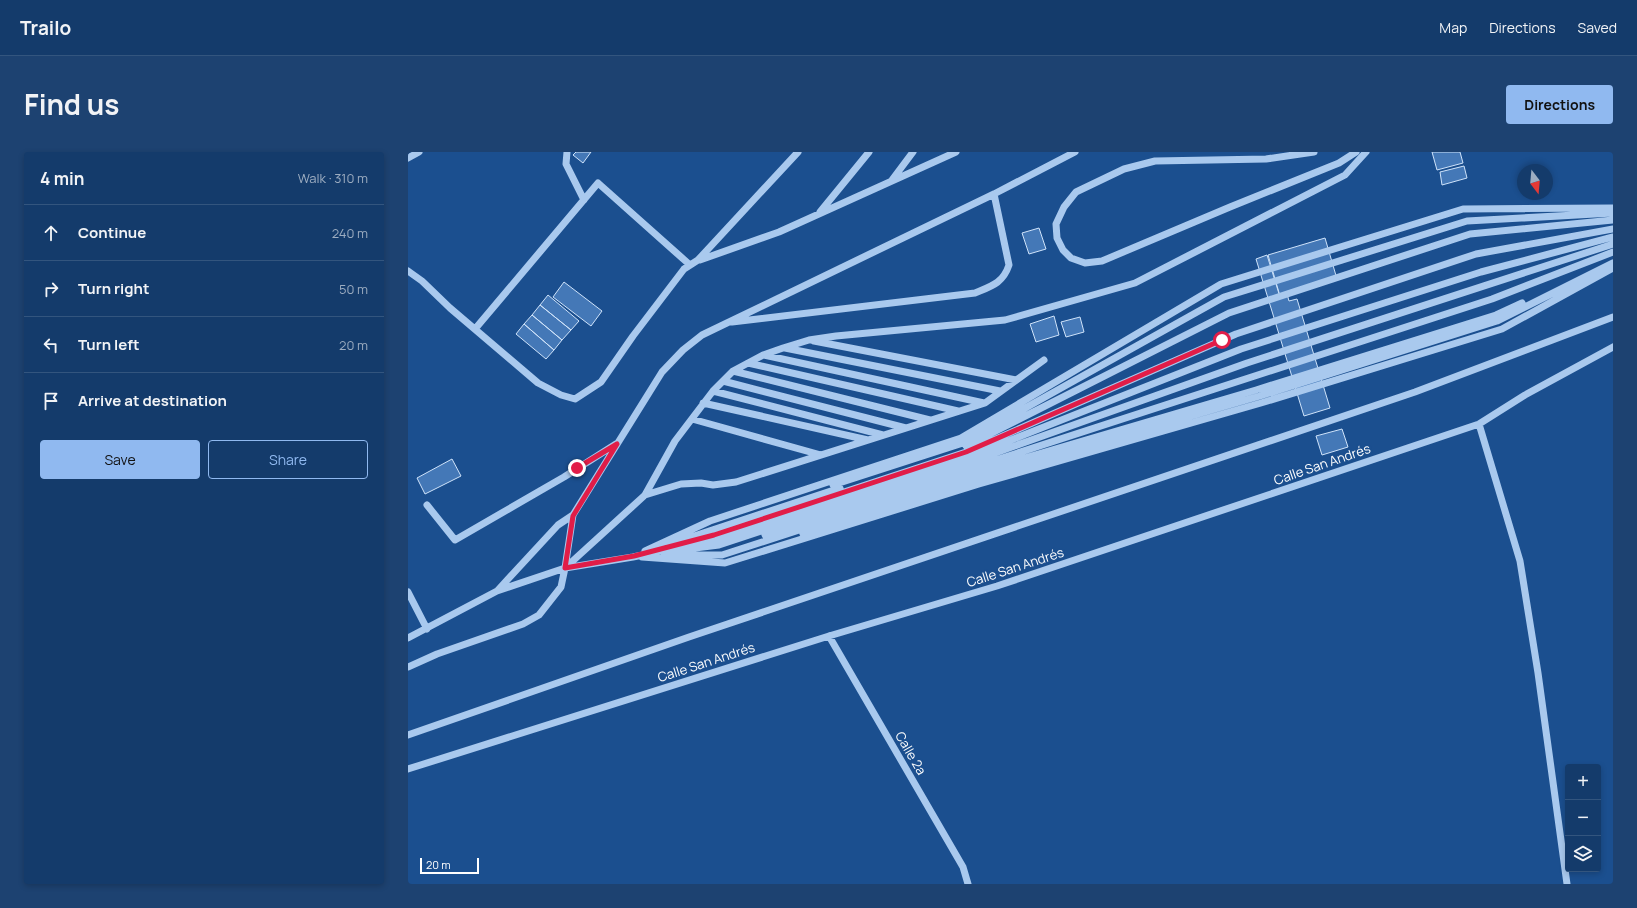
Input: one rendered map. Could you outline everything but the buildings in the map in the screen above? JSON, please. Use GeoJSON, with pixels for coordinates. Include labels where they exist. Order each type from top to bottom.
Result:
{"type":"FeatureCollection","features":[{"type":"Feature","properties":{"kind":"street"},"geometry":{"type":"LineString","coordinates":[[408,158],[419,152]]}},
{"type":"Feature","properties":{"kind":"street"},"geometry":{"type":"LineString","coordinates":[[568,152],[566,164],[584,200]]}},
{"type":"Feature","properties":{"kind":"street"},"geometry":{"type":"LineString","coordinates":[[698,260],[798,152]]}},
{"type":"Feature","properties":{"kind":"street"},"geometry":{"type":"LineString","coordinates":[[818,214],[869,152]]}},
{"type":"Feature","properties":{"kind":"street"},"geometry":{"type":"LineString","coordinates":[[891,181],[913,152]]}},
{"type":"Feature","properties":{"kind":"street"},"geometry":{"type":"LineString","coordinates":[[408,272],[422,281],[450,308],[538,383],[560,396],[574,399],[601,382],[633,336],[684,269],[690,265],[698,260],[779,232],[891,181],[944,154],[956,152]]}},
{"type":"Feature","properties":{"kind":"street"},"geometry":{"type":"LineString","coordinates":[[408,666],[437,654],[523,624],[539,614],[561,587],[573,516],[662,372],[683,350],[702,335],[994,194],[1074,152]]}},
{"type":"Feature","properties":{"kind":"street"},"geometry":{"type":"LineString","coordinates":[[1314,152],[1266,159],[1155,161],[1124,169],[1076,192],[1064,207],[1056,224],[1058,238],[1063,250],[1071,258],[1085,263],[1102,261],[1339,163],[1356,152]]}},
{"type":"Feature","properties":{"kind":"street"},"geometry":{"type":"LineString","coordinates":[[565,568],[645,495],[675,441],[713,391],[733,371],[763,355],[809,340],[836,336],[1005,320],[1135,283],[1346,175],[1366,152]]}},
{"type":"Feature","properties":{"kind":"street"},"geometry":{"type":"LineString","coordinates":[[475,329],[598,183],[690,265]]}},
{"type":"Feature","properties":{"kind":"street"},"geometry":{"type":"LineString","coordinates":[[726,323],[974,293],[993,286],[1006,276],[1009,265],[994,194]]}},
{"type":"Feature","properties":{"kind":"street"},"geometry":{"type":"LineString","coordinates":[[634,556],[710,521],[961,438],[1220,284],[1463,209],[1613,208]]}},
{"type":"Feature","properties":{"kind":"street"},"geometry":{"type":"LineString","coordinates":[[634,556],[711,526],[963,443],[1224,298],[1467,220],[1613,213]]}},
{"type":"Feature","properties":{"kind":"street"},"geometry":{"type":"LineString","coordinates":[[634,556],[964,447],[1229,313],[1470,234],[1613,220]]}},
{"type":"Feature","properties":{"kind":"street"},"geometry":{"type":"LineString","coordinates":[[634,556],[714,535],[966,452],[1236,334],[1262,325],[1476,254],[1613,229]]}},
{"type":"Feature","properties":{"kind":"street"},"geometry":{"type":"LineString","coordinates":[[408,638],[497,591],[565,568],[634,556],[716,539],[968,457],[1241,349],[1481,272],[1613,237]]}},
{"type":"Feature","properties":{"kind":"street"},"geometry":{"type":"LineString","coordinates":[[634,556],[719,545],[970,462],[1247,363],[1613,244]]}},
{"type":"Feature","properties":{"kind":"street"},"geometry":{"type":"LineString","coordinates":[[634,556],[721,550],[1492,299],[1613,252]]}},
{"type":"Feature","properties":{"kind":"street"},"geometry":{"type":"LineString","coordinates":[[634,556],[724,559],[977,478],[1260,396],[1497,321],[1613,262]]}},
{"type":"Feature","properties":{"kind":"street"},"geometry":{"type":"LineString","coordinates":[[634,556],[725,563],[979,484],[1273,400],[1502,329],[1613,268]]}},
{"type":"Feature","properties":{"kind":"street"},"geometry":{"type":"LineString","coordinates":[[408,735],[689,637],[1415,392],[1613,317]]}},
{"type":"Feature","properties":{"kind":"street"},"geometry":{"type":"LineString","coordinates":[[809,340],[1016,380]]}},
{"type":"Feature","properties":{"kind":"street","name":"Calle San Andrés"},"geometry":{"type":"LineString","coordinates":[[408,769],[829,636],[997,586],[1479,424],[1525,395],[1613,347]]}},
{"type":"Feature","properties":{"kind":"street"},"geometry":{"type":"LineString","coordinates":[[783,348],[1000,391]]}},
{"type":"Feature","properties":{"kind":"street"},"geometry":{"type":"LineString","coordinates":[[763,355],[985,403]]}},
{"type":"Feature","properties":{"kind":"street"},"geometry":{"type":"LineString","coordinates":[[645,495],[681,484],[701,483],[714,485],[736,482],[985,403],[1044,360]]}},
{"type":"Feature","properties":{"kind":"street"},"geometry":{"type":"LineString","coordinates":[[748,363],[959,411]]}},
{"type":"Feature","properties":{"kind":"street"},"geometry":{"type":"LineString","coordinates":[[733,371],[930,420]]}},
{"type":"Feature","properties":{"kind":"street"},"geometry":{"type":"LineString","coordinates":[[723,381],[907,428]]}},
{"type":"Feature","properties":{"kind":"street"},"geometry":{"type":"LineString","coordinates":[[713,391],[883,436]]}},
{"type":"Feature","properties":{"kind":"street"},"geometry":{"type":"LineString","coordinates":[[703,403],[868,440]]}},
{"type":"Feature","properties":{"kind":"street"},"geometry":{"type":"LineString","coordinates":[[692,419],[821,455]]}},
{"type":"Feature","properties":{"kind":"street"},"geometry":{"type":"LineString","coordinates":[[1479,424],[1520,561],[1538,673],[1567,884]]}},
{"type":"Feature","properties":{"kind":"street"},"geometry":{"type":"LineString","coordinates":[[427,505],[455,540],[564,477],[617,444]]}},
{"type":"Feature","properties":{"kind":"street"},"geometry":{"type":"LineString","coordinates":[[497,591],[558,525],[573,516]]}},
{"type":"Feature","properties":{"kind":"street"},"geometry":{"type":"LineString","coordinates":[[408,592],[427,629]]}},
{"type":"Feature","properties":{"kind":"street","name":"Calle 2a"},"geometry":{"type":"LineString","coordinates":[[829,636],[963,867],[968,884]]}},
{"type":"Feature","properties":{"kind":"route"},"geometry":{"type":"LineString","coordinates":[[577,468],[617,444],[573,516],[565,568],[634,556],[714,535],[966,452],[1222,340]]}}]}
